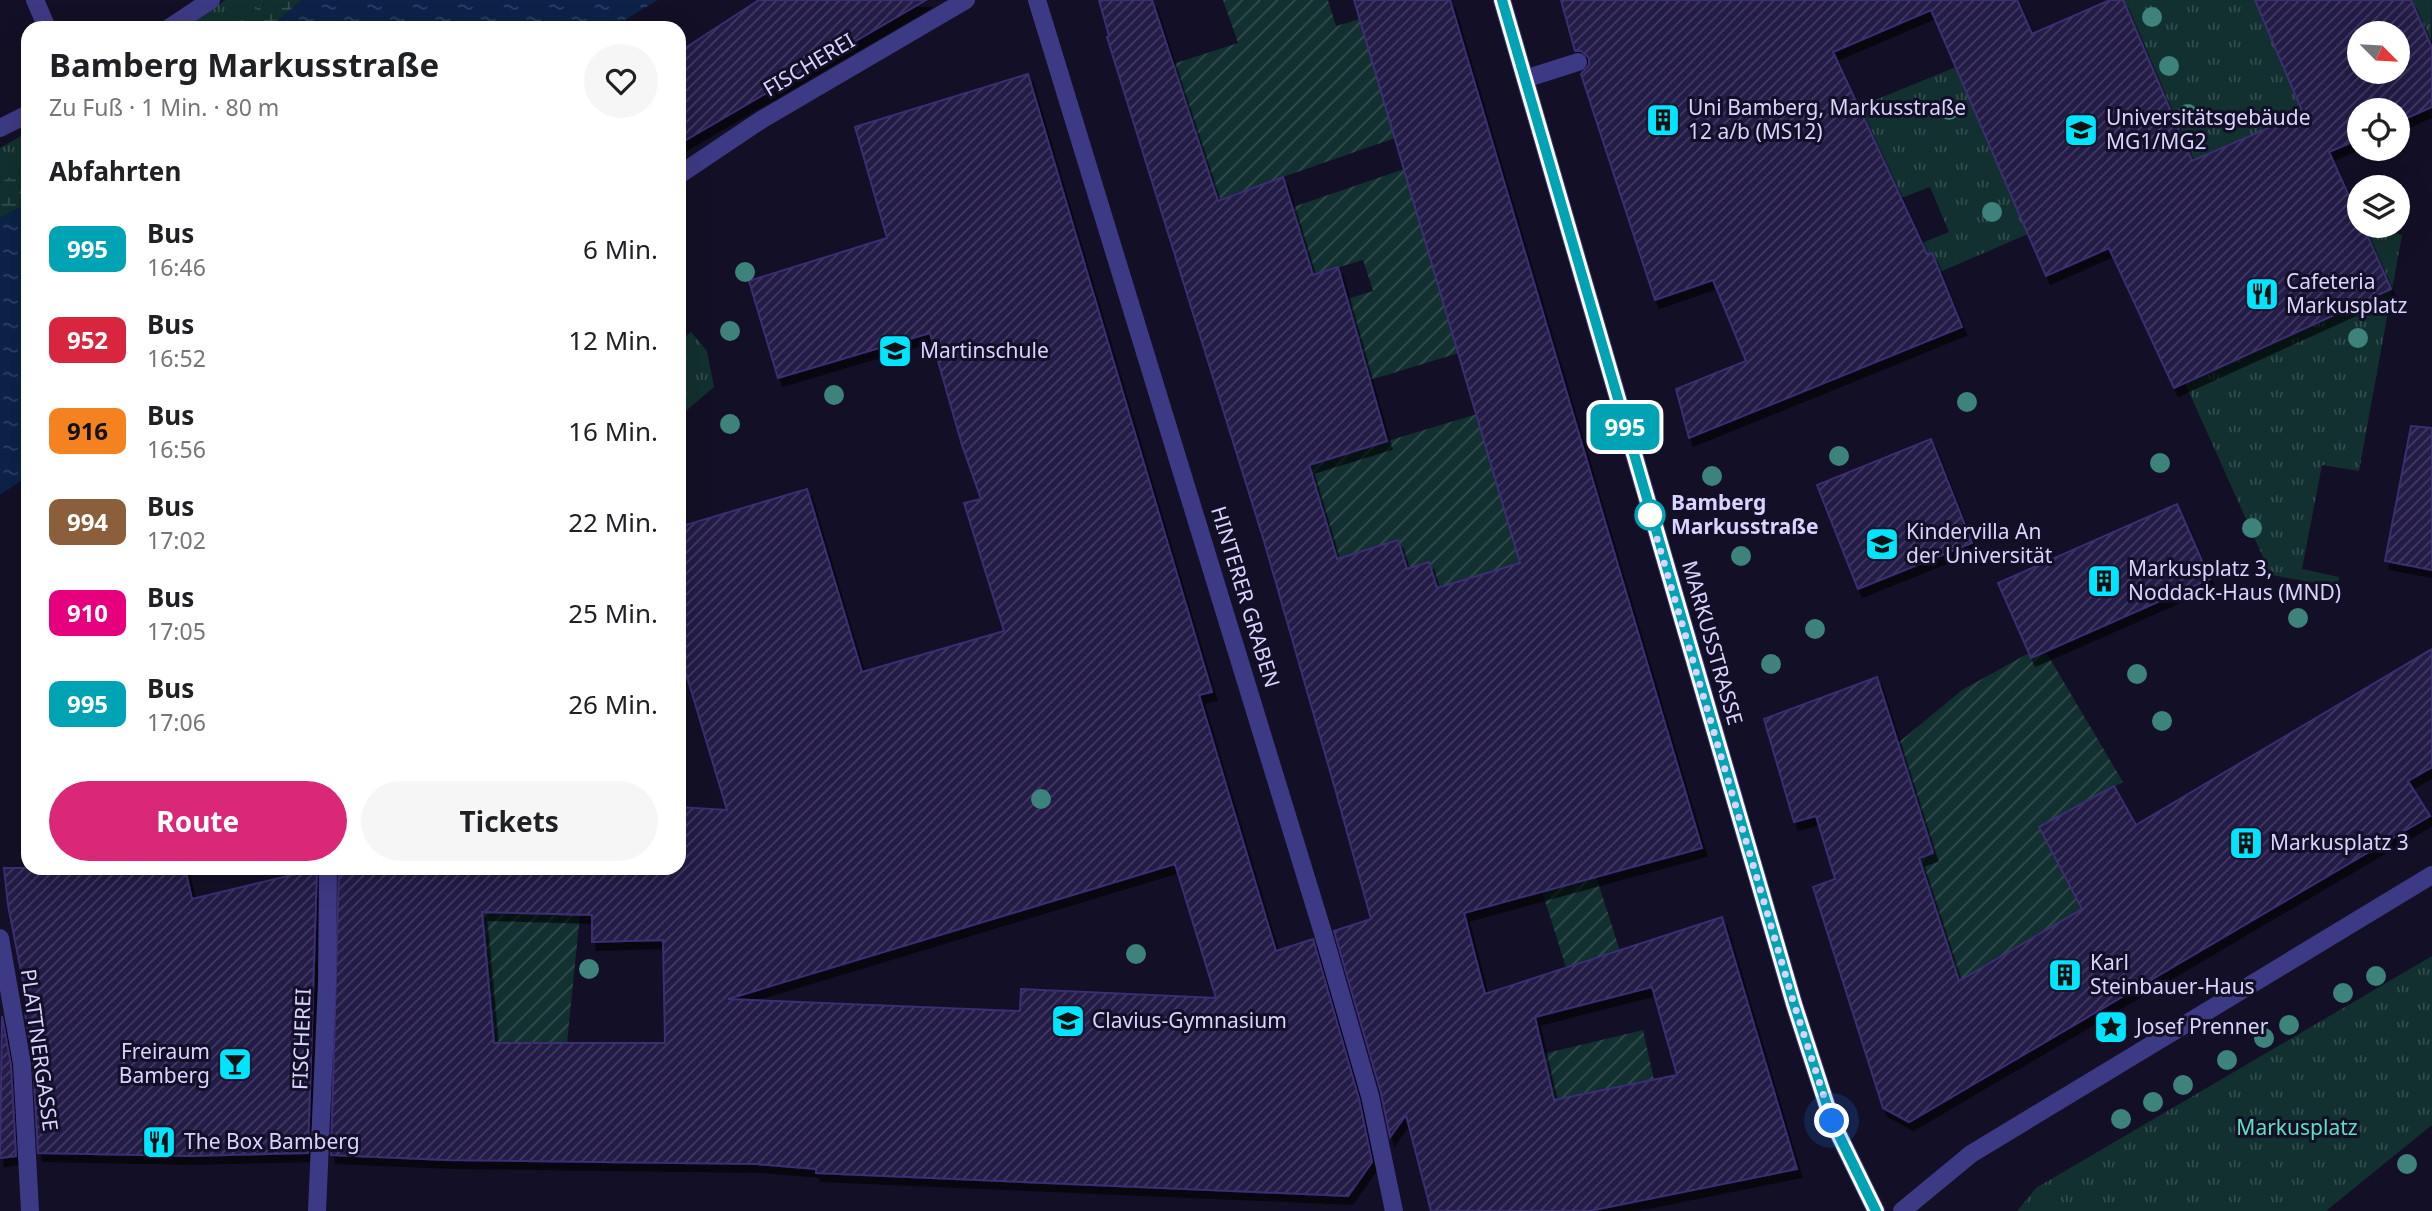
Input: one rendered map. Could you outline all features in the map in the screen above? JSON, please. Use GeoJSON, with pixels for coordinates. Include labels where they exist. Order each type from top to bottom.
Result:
{"type":"FeatureCollection","features":[{"type":"Feature","properties":{"kind":"street"},"geometry":{"type":"LineString","coordinates":[[35,0],[44,21]]}},
{"type":"Feature","properties":{"kind":"street"},"geometry":{"type":"LineString","coordinates":[[180,21],[211,0]]}},
{"type":"Feature","properties":{"kind":"street","name":"FISCHEREI"},"geometry":{"type":"LineString","coordinates":[[686,170],[761,120],[966,0]]}},
{"type":"Feature","properties":{"kind":"street","name":"HINTERER GRABEN"},"geometry":{"type":"LineString","coordinates":[[1038,0],[1319,920],[1370,1096],[1394,1211]]}},
{"type":"Feature","properties":{"kind":"street","name":"MARKUSSTRASSE"},"geometry":{"type":"LineString","coordinates":[[1502,0],[1794,1004],[1832,1121],[1876,1211]]}},
{"type":"Feature","properties":{"kind":"street"},"geometry":{"type":"LineString","coordinates":[[1525,79],[1577,62]]}},
{"type":"Feature","properties":{"kind":"street"},"geometry":{"type":"LineString","coordinates":[[0,128],[21,118]]}},
{"type":"Feature","properties":{"kind":"street","name":"FISCHEREI"},"geometry":{"type":"LineString","coordinates":[[317,1211],[327,982],[328,875]]}},
{"type":"Feature","properties":{"kind":"street"},"geometry":{"type":"LineString","coordinates":[[1902,1211],[1972,1154],[2432,875]]}},
{"type":"Feature","properties":{"kind":"street","name":"PLATTNERGASSE"},"geometry":{"type":"LineString","coordinates":[[0,938],[22,1064],[30,1211]]}},
{"type":"Feature","properties":{"kind":"green space"},"geometry":{"type":"Polygon","coordinates":[[[225,0],[269,0],[240,21],[195,21],[225,0]]]}},
{"type":"Feature","properties":{"kind":"green space"},"geometry":{"type":"Polygon","coordinates":[[[269,0],[302,0],[277,21],[240,21],[269,0]]]}},
{"type":"Feature","properties":{"kind":"green space"},"geometry":{"type":"Polygon","coordinates":[[[1223,0],[1328,0],[1336,26],[1360,19],[1395,138],[1214,201],[1209,175],[1173,64],[1238,43],[1223,0]]]}},
{"type":"Feature","properties":{"kind":"green space"},"geometry":{"type":"Polygon","coordinates":[[[2123,0],[2255,0],[2303,113],[2192,161],[2123,0]]]}},
{"type":"Feature","properties":{"kind":"green space"},"geometry":{"type":"Polygon","coordinates":[[[2411,0],[2432,0],[2431,46],[2411,0]]]}},
{"type":"Feature","properties":{"kind":"green space"},"geometry":{"type":"Polygon","coordinates":[[[1956,67],[2028,234],[1940,272],[1931,253],[1843,289],[1832,280],[1949,232],[1930,187],[1901,198],[1858,107],[1956,67]]]}},
{"type":"Feature","properties":{"kind":"green space"},"geometry":{"type":"Polygon","coordinates":[[[21,136],[21,170],[0,183],[0,148],[21,136]]]}},
{"type":"Feature","properties":{"kind":"green space"},"geometry":{"type":"Polygon","coordinates":[[[1404,169],[1459,353],[1370,380],[1347,299],[1373,291],[1363,260],[1313,275],[1293,207],[1404,169]]]}},
{"type":"Feature","properties":{"kind":"green space"},"geometry":{"type":"Polygon","coordinates":[[[21,170],[21,207],[0,218],[0,183],[21,170]]]}},
{"type":"Feature","properties":{"kind":"green space"},"geometry":{"type":"Polygon","coordinates":[[[2368,238],[2401,238],[2359,471],[2322,465],[2302,569],[2339,577],[2338,587],[2271,575],[2185,383],[2391,289],[2368,238]]]}},
{"type":"Feature","properties":{"kind":"green space"},"geometry":{"type":"Polygon","coordinates":[[[691,332],[707,351],[714,387],[686,411],[686,336],[691,332]]]}},
{"type":"Feature","properties":{"kind":"green space"},"geometry":{"type":"Polygon","coordinates":[[[1477,414],[1521,563],[1437,588],[1429,562],[1407,569],[1398,540],[1337,559],[1293,419],[1338,456],[1477,414]]]}},
{"type":"Feature","properties":{"kind":"green space"},"geometry":{"type":"Polygon","coordinates":[[[2046,652],[2123,782],[2039,827],[2084,908],[1959,983],[1919,858],[1933,852],[1898,743],[1962,690],[2029,653],[2032,658],[2046,652]]]}},
{"type":"Feature","properties":{"kind":"green space"},"geometry":{"type":"Polygon","coordinates":[[[472,875],[480,875],[531,913],[580,915],[567,1043],[494,1043],[487,964],[472,875]]]}},
{"type":"Feature","properties":{"kind":"green space"},"geometry":{"type":"Polygon","coordinates":[[[1596,876],[1626,970],[1572,987],[1542,891],[1596,876]]]}},
{"type":"Feature","properties":{"kind":"green space","name":"Markusplatz"},"geometry":{"type":"Polygon","coordinates":[[[2432,956],[2432,1125],[2326,1211],[2017,1211],[2036,1188],[2432,956]]]}},
{"type":"Feature","properties":{"kind":"green space"},"geometry":{"type":"Polygon","coordinates":[[[1643,1030],[1654,1080],[1554,1100],[1543,1054],[1643,1030]]]}},
{"type":"Feature","properties":{"kind":"water"},"geometry":{"type":"Polygon","coordinates":[[[302,0],[658,0],[623,21],[277,21],[302,0]]]}},
{"type":"Feature","properties":{"kind":"water"},"geometry":{"type":"Polygon","coordinates":[[[21,207],[21,481],[0,495],[0,218],[21,207]]]}},
{"type":"Feature","properties":{"kind":"building"},"geometry":{"type":"Polygon","coordinates":[[[759,0],[926,0],[686,140],[686,47],[759,0]]]}},
{"type":"Feature","properties":{"kind":"building"},"geometry":{"type":"Polygon","coordinates":[[[1099,0],[1152,0],[1218,201],[1283,177],[1313,275],[1338,267],[1387,441],[1309,465],[1337,559],[1398,540],[1407,569],[1429,562],[1437,588],[1520,563],[1354,0],[1450,0],[1702,848],[1464,913],[1485,994],[1722,917],[1797,1169],[1589,1211],[1431,1211],[1406,1115],[1390,1137],[1381,1093],[1334,931],[1371,919],[1264,541],[1107,37],[1109,36],[1099,0]],[[1652,987],[1535,1017],[1554,1100],[1677,1075],[1652,987]]]}},
{"type":"Feature","properties":{"kind":"building"},"geometry":{"type":"Polygon","coordinates":[[[1561,0],[2017,0],[2032,34],[2110,0],[2123,0],[2192,161],[2303,113],[2255,0],[2411,0],[2432,48],[2432,107],[2410,117],[2410,98],[2347,98],[2347,144],[2329,152],[2347,192],[2347,238],[2368,238],[2391,289],[2174,388],[2109,248],[2046,276],[1931,10],[1833,52],[1927,254],[1932,253],[1962,327],[1689,438],[1676,389],[1746,361],[1713,280],[1655,300],[1581,74],[1589,65],[1589,58],[1581,51],[1575,51],[1561,0]]]}},
{"type":"Feature","properties":{"kind":"building"},"geometry":{"type":"Polygon","coordinates":[[[1028,74],[1212,692],[1199,695],[1276,951],[1313,939],[1359,1099],[1372,1162],[1348,1196],[816,1173],[816,1169],[756,1164],[446,1160],[331,1155],[339,875],[686,875],[686,807],[727,810],[686,673],[686,525],[807,489],[862,672],[1004,631],[964,503],[981,499],[962,445],[930,333],[778,378],[749,281],[887,238],[855,127],[1028,74]],[[1175,864],[728,999],[1020,1011],[1021,989],[1216,998],[1175,864]],[[482,912],[494,1043],[665,1043],[663,940],[592,942],[592,915],[482,912]]]}},
{"type":"Feature","properties":{"kind":"building"},"geometry":{"type":"Polygon","coordinates":[[[2411,426],[2432,428],[2432,570],[2385,561],[2411,426]]]}},
{"type":"Feature","properties":{"kind":"building"},"geometry":{"type":"Polygon","coordinates":[[[1931,439],[1972,543],[1858,589],[1817,485],[1931,439]]]}},
{"type":"Feature","properties":{"kind":"building","name":"Markusplatz 3, Noddack-Haus (MND)"},"geometry":{"type":"Polygon","coordinates":[[[2177,504],[2210,579],[2031,658],[1998,583],[2177,504]]]}},
{"type":"Feature","properties":{"kind":"building"},"geometry":{"type":"Polygon","coordinates":[[[2432,649],[2432,767],[2408,781],[2430,816],[1909,1122],[1883,1108],[1813,887],[1835,879],[1816,816],[1794,822],[1764,719],[1877,677],[1933,853],[1919,858],[1959,981],[2082,909],[2039,827],[2114,786],[2136,825],[2432,649]]]}},
{"type":"Feature","properties":{"kind":"building"},"geometry":{"type":"Polygon","coordinates":[[[4,868],[21,868],[21,875],[187,875],[192,899],[292,875],[317,875],[308,1153],[191,1156],[38,1153],[33,1063],[25,1013],[29,1012],[8,905],[4,868]]]}},
{"type":"Feature","properties":{"kind":"building"},"geometry":{"type":"Polygon","coordinates":[[[2,1016],[11,1065],[16,1156],[0,1158],[2,1016]]]}},
{"type":"Feature","properties":{"kind":"bus line","name":"995"},"geometry":{"type":"LineString","coordinates":[[1502,0],[1644,497],[1794,1004],[1832,1121],[1876,1211]]}},
{"type":"Feature","properties":{"kind":"place","name":"Uni Bamberg, Markusstraße 12 a/b (MS12)"},"geometry":{"type":"Point","coordinates":[1663,120]}},
{"type":"Feature","properties":{"kind":"place","name":"Universitätsgebäude MG1/MG2"},"geometry":{"type":"Point","coordinates":[2081,130]}},
{"type":"Feature","properties":{"kind":"place","name":"Cafeteria Markusplatz"},"geometry":{"type":"Point","coordinates":[2262,294]}},
{"type":"Feature","properties":{"kind":"place","name":"Martinschule"},"geometry":{"type":"Point","coordinates":[895,351]}},
{"type":"Feature","properties":{"kind":"place","name":"Bamberg Markusstraße"},"geometry":{"type":"Point","coordinates":[1650,515]}},
{"type":"Feature","properties":{"kind":"place","name":"Kindervilla An der Universität"},"geometry":{"type":"Point","coordinates":[1882,544]}},
{"type":"Feature","properties":{"kind":"place","name":"Markusplatz 3, Noddack-Haus (MND)"},"geometry":{"type":"Point","coordinates":[2104,581]}},
{"type":"Feature","properties":{"kind":"place","name":"Markusplatz 3"},"geometry":{"type":"Point","coordinates":[2246,843]}},
{"type":"Feature","properties":{"kind":"place","name":"Karl Steinbauer-Haus"},"geometry":{"type":"Point","coordinates":[2065,975]}},
{"type":"Feature","properties":{"kind":"place","name":"Clavius-Gymnasium"},"geometry":{"type":"Point","coordinates":[1068,1021]}},
{"type":"Feature","properties":{"kind":"place","name":"Josef Prenner"},"geometry":{"type":"Point","coordinates":[2111,1027]}},
{"type":"Feature","properties":{"kind":"place","name":"Freiraum Bamberg"},"geometry":{"type":"Point","coordinates":[235,1064]}},
{"type":"Feature","properties":{"kind":"place","name":"The Box Bamberg"},"geometry":{"type":"Point","coordinates":[159,1142]}},
{"type":"Feature","properties":{"kind":"route"},"geometry":{"type":"LineString","coordinates":[[1650,515],[1794,1004],[1832,1121]]}}]}
